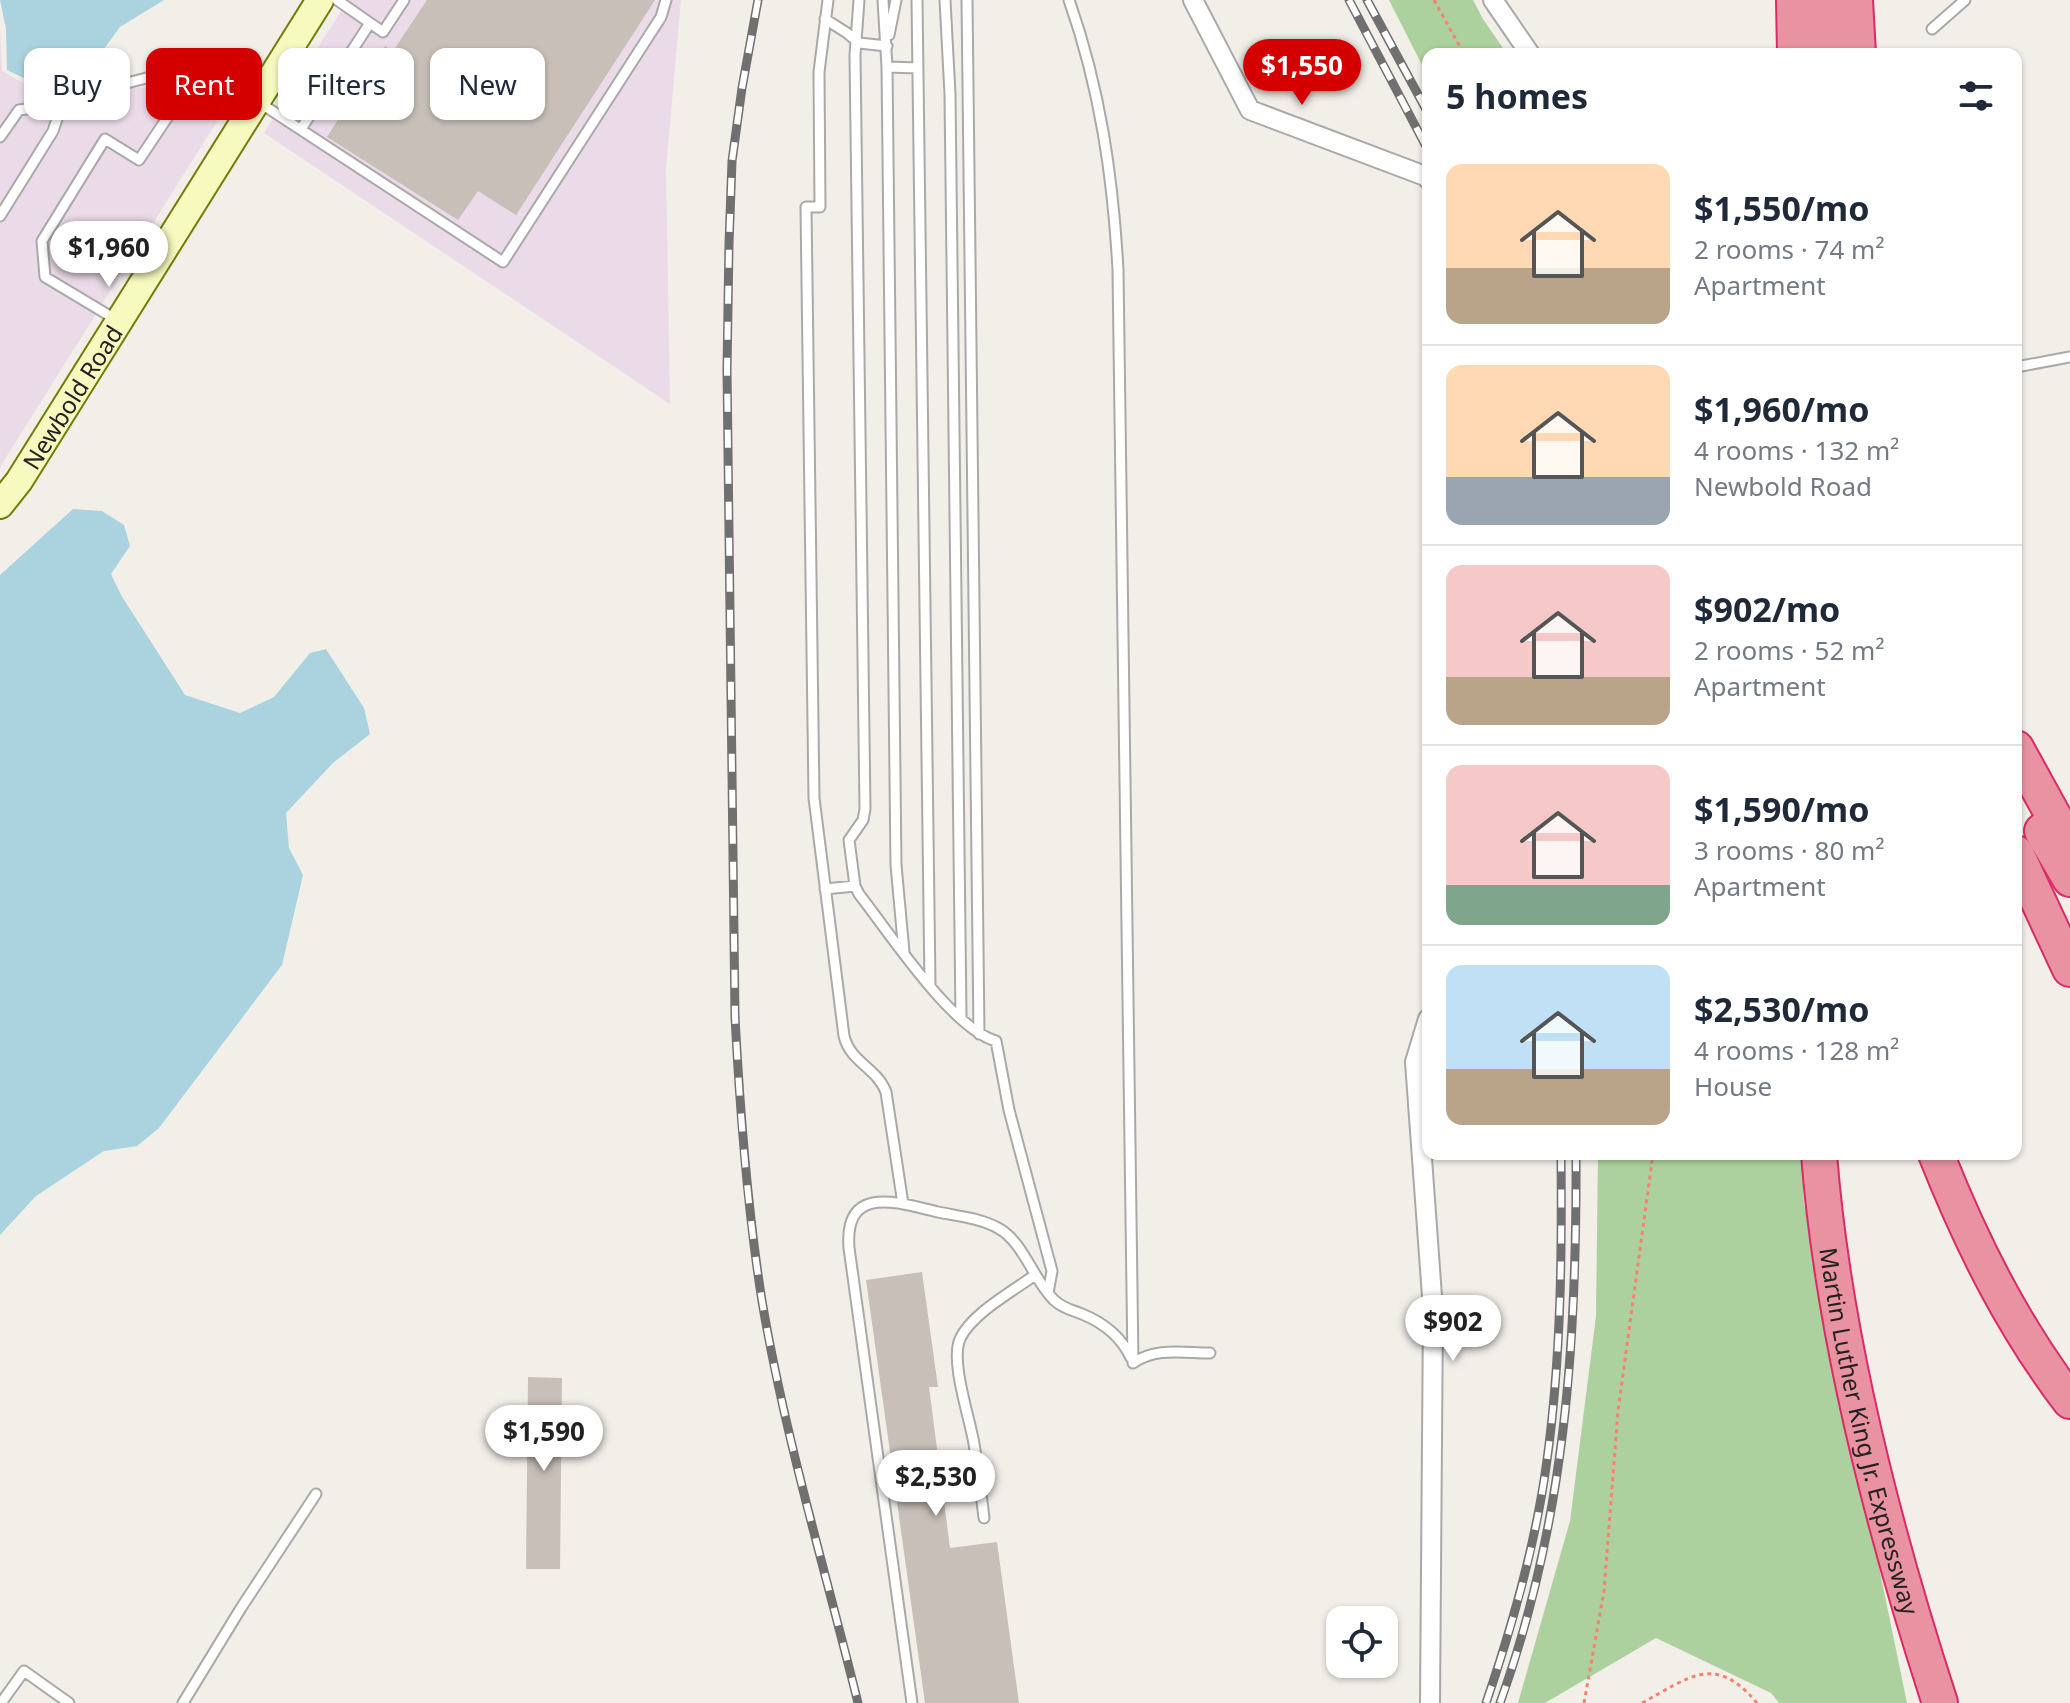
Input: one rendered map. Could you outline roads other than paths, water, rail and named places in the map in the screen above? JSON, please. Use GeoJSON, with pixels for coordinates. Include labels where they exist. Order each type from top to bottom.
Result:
{"type":"FeatureCollection","features":[{"type":"Feature","properties":{"kind":"highway"},"geometry":{"type":"LineString","coordinates":[[1777,0],[1778,48]]}},
{"type":"Feature","properties":{"kind":"highway"},"geometry":{"type":"LineString","coordinates":[[1794,0],[1795,48]]}},
{"type":"Feature","properties":{"kind":"highway"},"geometry":{"type":"LineString","coordinates":[[1824,0],[1825,48]]}},
{"type":"Feature","properties":{"kind":"highway"},"geometry":{"type":"LineString","coordinates":[[1855,0],[1859,48]]}},
{"type":"Feature","properties":{"kind":"highway"},"geometry":{"type":"LineString","coordinates":[[1860,48],[1863,0]]}},
{"type":"Feature","properties":{"kind":"highway"},"geometry":{"type":"LineString","coordinates":[[2022,759],[2070,846]]}},
{"type":"Feature","properties":{"kind":"highway"},"geometry":{"type":"LineString","coordinates":[[2022,794],[2070,879]]}},
{"type":"Feature","properties":{"kind":"highway"},"geometry":{"type":"LineString","coordinates":[[2022,866],[2070,969]]}},
{"type":"Feature","properties":{"kind":"highway","name":"Martin Luther King Jr. Expressway"},"geometry":{"type":"LineString","coordinates":[[1820,1160],[1831,1255],[1856,1389],[1901,1578],[1940,1703]]}},
{"type":"Feature","properties":{"kind":"highway"},"geometry":{"type":"LineString","coordinates":[[1939,1160],[1974,1245],[1998,1292],[2024,1336],[2070,1401]]}},
{"type":"Feature","properties":{"kind":"main road","name":"Newbold Road"},"geometry":{"type":"LineString","coordinates":[[262,93],[320,0]]}},
{"type":"Feature","properties":{"kind":"main road","name":"Newbold Road"},"geometry":{"type":"LineString","coordinates":[[0,505],[19,481],[245,120]]}},
{"type":"Feature","properties":{"kind":"street"},"geometry":{"type":"LineString","coordinates":[[1193,0],[1250,110],[1422,175]]}},
{"type":"Feature","properties":{"kind":"street"},"geometry":{"type":"LineString","coordinates":[[1493,0],[1526,48]]}},
{"type":"Feature","properties":{"kind":"street"},"geometry":{"type":"LineString","coordinates":[[1422,1039],[1415,1062],[1422,1158]]}},
{"type":"Feature","properties":{"kind":"street"},"geometry":{"type":"LineString","coordinates":[[1422,1160],[1433,1310],[1430,1703]]}},
{"type":"Feature","properties":{"kind":"lane"},"geometry":{"type":"LineString","coordinates":[[337,0],[383,32],[404,0]]}},
{"type":"Feature","properties":{"kind":"lane"},"geometry":{"type":"LineString","coordinates":[[262,104],[503,262],[653,30],[666,0]]}},
{"type":"Feature","properties":{"kind":"lane"},"geometry":{"type":"LineString","coordinates":[[828,0],[819,72],[820,207],[806,207],[813,766],[845,1044],[853,1057],[879,1079],[886,1092],[903,1204]]}},
{"type":"Feature","properties":{"kind":"lane"},"geometry":{"type":"LineString","coordinates":[[859,0],[855,41],[865,809],[863,820],[849,840],[855,886],[930,985],[979,1034],[996,1041],[1009,1110],[1052,1271],[1048,1293]]}},
{"type":"Feature","properties":{"kind":"lane"},"geometry":{"type":"LineString","coordinates":[[883,0],[887,46],[896,865],[905,955]]}},
{"type":"Feature","properties":{"kind":"lane"},"geometry":{"type":"LineString","coordinates":[[887,46],[896,0]]}},
{"type":"Feature","properties":{"kind":"lane"},"geometry":{"type":"LineString","coordinates":[[917,0],[930,985]]}},
{"type":"Feature","properties":{"kind":"lane"},"geometry":{"type":"LineString","coordinates":[[945,0],[950,94],[961,1017]]}},
{"type":"Feature","properties":{"kind":"lane"},"geometry":{"type":"LineString","coordinates":[[967,0],[979,1034]]}},
{"type":"Feature","properties":{"kind":"lane"},"geometry":{"type":"LineString","coordinates":[[1069,0],[1090,65],[1104,134],[1112,184],[1118,270],[1133,1363]]}},
{"type":"Feature","properties":{"kind":"lane"},"geometry":{"type":"LineString","coordinates":[[1932,29],[1965,0]]}},
{"type":"Feature","properties":{"kind":"lane"},"geometry":{"type":"LineString","coordinates":[[825,19],[864,45],[887,46]]}},
{"type":"Feature","properties":{"kind":"lane"},"geometry":{"type":"LineString","coordinates":[[301,129],[370,23]]}},
{"type":"Feature","properties":{"kind":"lane"},"geometry":{"type":"LineString","coordinates":[[887,67],[918,68]]}},
{"type":"Feature","properties":{"kind":"lane"},"geometry":{"type":"LineString","coordinates":[[0,137],[19,110],[24,109]]}},
{"type":"Feature","properties":{"kind":"lane"},"geometry":{"type":"LineString","coordinates":[[0,216],[53,131],[57,120]]}},
{"type":"Feature","properties":{"kind":"lane"},"geometry":{"type":"LineString","coordinates":[[118,321],[45,277],[42,241],[105,139],[139,160],[166,120]]}},
{"type":"Feature","properties":{"kind":"lane"},"geometry":{"type":"LineString","coordinates":[[2022,366],[2070,357]]}},
{"type":"Feature","properties":{"kind":"lane"},"geometry":{"type":"LineString","coordinates":[[825,889],[855,886]]}},
{"type":"Feature","properties":{"kind":"lane"},"geometry":{"type":"LineString","coordinates":[[912,1703],[848,1235],[852,1219],[862,1207],[879,1201],[996,1227],[1007,1235],[1048,1293],[1062,1306],[1109,1329],[1121,1340],[1133,1363]]}},
{"type":"Feature","properties":{"kind":"lane"},"geometry":{"type":"LineString","coordinates":[[984,1518],[974,1442],[958,1364],[958,1347],[965,1329],[1035,1275]]}},
{"type":"Feature","properties":{"kind":"lane"},"geometry":{"type":"LineString","coordinates":[[1133,1363],[1144,1355],[1156,1352],[1210,1353]]}},
{"type":"Feature","properties":{"kind":"lane"},"geometry":{"type":"LineString","coordinates":[[183,1703],[316,1494]]}},
{"type":"Feature","properties":{"kind":"lane"},"geometry":{"type":"LineString","coordinates":[[1,1703],[24,1671],[69,1703]]}},
{"type":"Feature","properties":{"kind":"water"},"geometry":{"type":"Polygon","coordinates":[[[0,0],[164,0],[120,27],[105,48],[24,48],[24,78],[7,70],[6,29],[0,0]]]}},
{"type":"Feature","properties":{"kind":"water"},"geometry":{"type":"Polygon","coordinates":[[[73,509],[102,511],[124,525],[130,546],[111,574],[121,595],[185,695],[240,713],[274,697],[310,653],[326,649],[364,708],[370,734],[333,763],[286,813],[289,848],[303,875],[282,965],[159,1128],[137,1146],[104,1151],[36,1196],[0,1235],[0,575],[73,509]]]}},
{"type":"Feature","properties":{"kind":"railway"},"geometry":{"type":"LineString","coordinates":[[758,0],[732,161],[729,244],[727,370],[737,1053],[752,1230],[771,1352],[858,1703]]}},
{"type":"Feature","properties":{"kind":"railway"},"geometry":{"type":"LineString","coordinates":[[1349,0],[1422,139]]}},
{"type":"Feature","properties":{"kind":"railway"},"geometry":{"type":"LineString","coordinates":[[1367,0],[1422,102]]}},
{"type":"Feature","properties":{"kind":"railway"},"geometry":{"type":"LineString","coordinates":[[1486,1703],[1522,1583],[1537,1522],[1547,1460],[1560,1307],[1561,1160]]}},
{"type":"Feature","properties":{"kind":"railway"},"geometry":{"type":"LineString","coordinates":[[1500,1703],[1539,1568],[1563,1432],[1574,1294],[1576,1160]]}}]}
